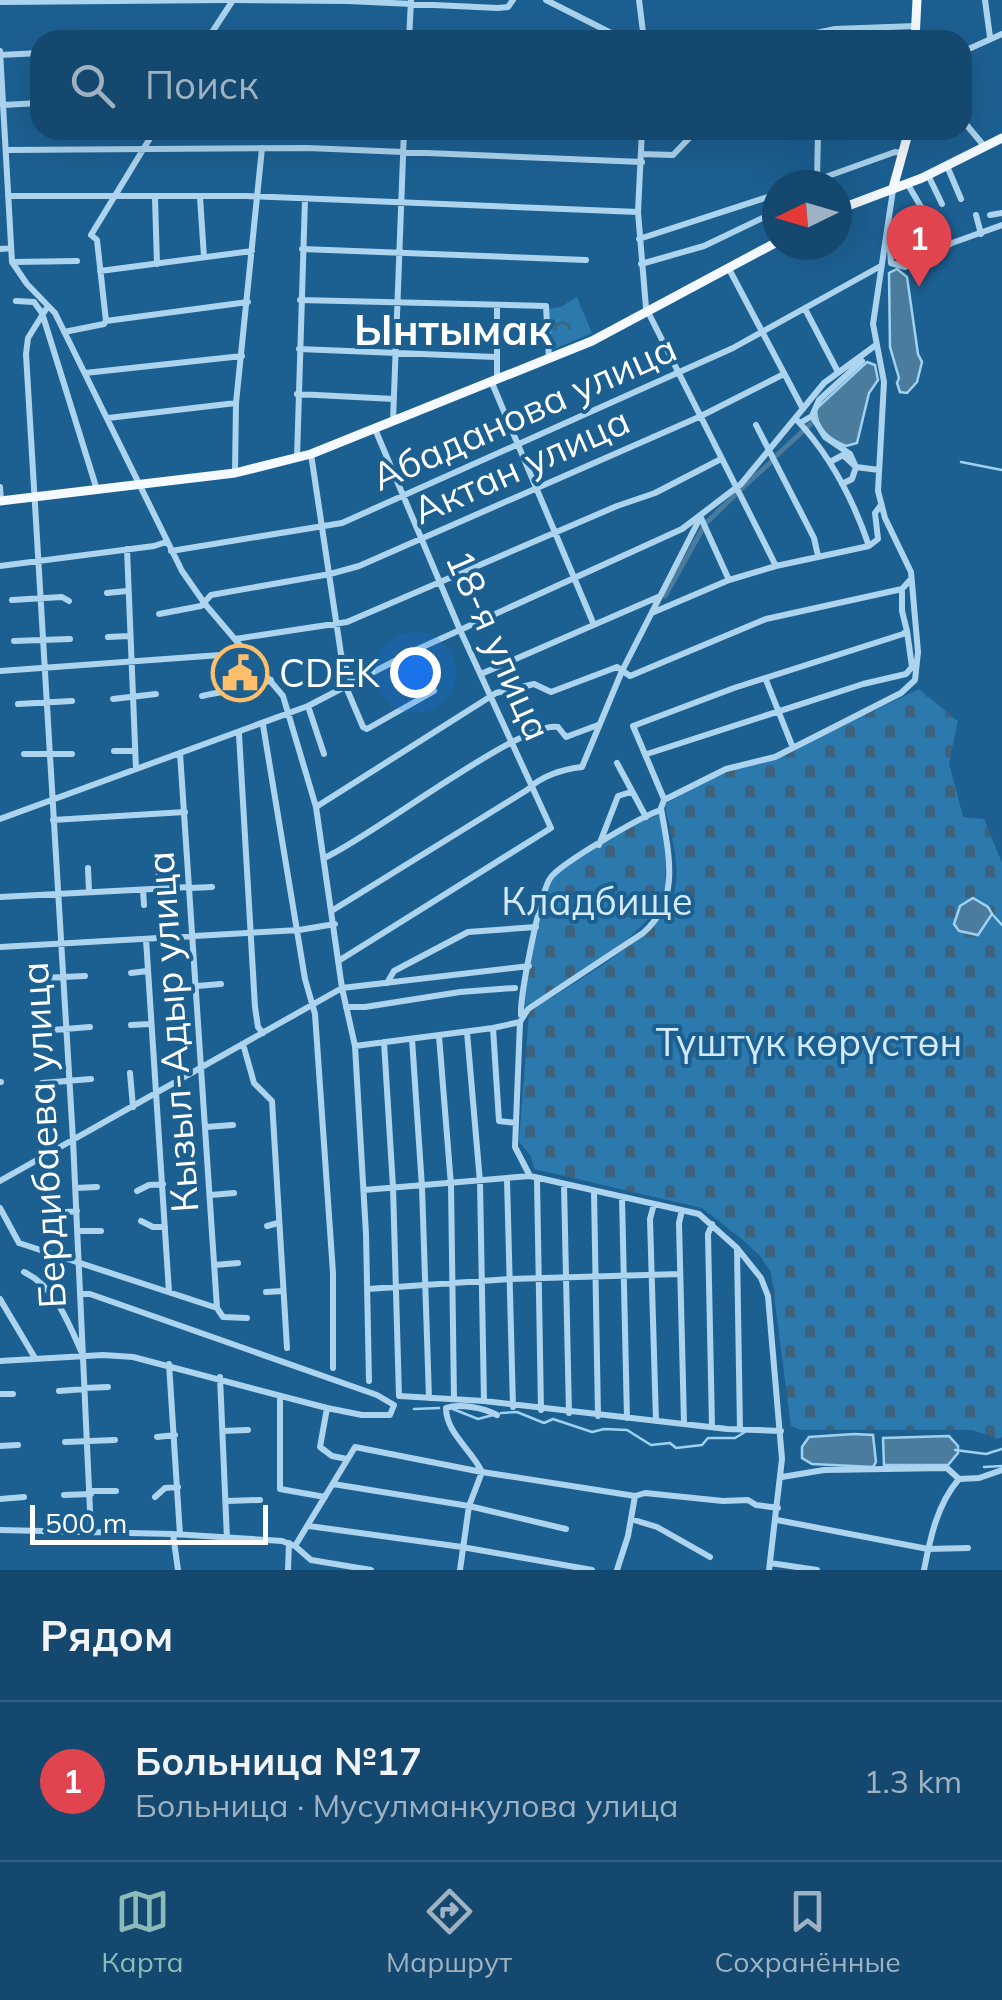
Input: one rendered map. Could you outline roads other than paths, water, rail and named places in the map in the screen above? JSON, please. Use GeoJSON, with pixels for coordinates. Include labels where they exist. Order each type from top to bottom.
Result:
{"type":"FeatureCollection","features":[{"type":"Feature","properties":{"kind":"main road"},"geometry":{"type":"LineString","coordinates":[[916,30],[917,0]]}},
{"type":"Feature","properties":{"kind":"main road"},"geometry":{"type":"LineString","coordinates":[[852,204],[928,176],[1002,138]]}},
{"type":"Feature","properties":{"kind":"main road"},"geometry":{"type":"LineString","coordinates":[[893,188],[906,140]]}},
{"type":"Feature","properties":{"kind":"main road"},"geometry":{"type":"LineString","coordinates":[[902,157],[911,182]]}},
{"type":"Feature","properties":{"kind":"main road"},"geometry":{"type":"LineString","coordinates":[[0,501],[234,473],[310,454],[549,360],[762,251]]}},
{"type":"Feature","properties":{"kind":"street"},"geometry":{"type":"LineString","coordinates":[[213,30],[232,0]]}},
{"type":"Feature","properties":{"kind":"street"},"geometry":{"type":"LineString","coordinates":[[0,2],[348,1],[504,8],[512,0]]}},
{"type":"Feature","properties":{"kind":"street"},"geometry":{"type":"LineString","coordinates":[[546,0],[601,30]]}},
{"type":"Feature","properties":{"kind":"street"},"geometry":{"type":"LineString","coordinates":[[985,0],[990,37]]}},
{"type":"Feature","properties":{"kind":"street"},"geometry":{"type":"LineString","coordinates":[[641,1],[643,30]]}},
{"type":"Feature","properties":{"kind":"street"},"geometry":{"type":"LineString","coordinates":[[409,30],[411,3]]}},
{"type":"Feature","properties":{"kind":"street"},"geometry":{"type":"LineString","coordinates":[[835,30],[916,26]]}},
{"type":"Feature","properties":{"kind":"street"},"geometry":{"type":"LineString","coordinates":[[972,47],[1002,34]]}},
{"type":"Feature","properties":{"kind":"street"},"geometry":{"type":"LineString","coordinates":[[30,53],[0,53],[12,262],[48,305],[64,332],[171,551],[206,604],[271,680],[290,714],[316,808],[354,1046],[364,1190],[370,1382]]}},
{"type":"Feature","properties":{"kind":"street"},"geometry":{"type":"LineString","coordinates":[[3,105],[30,104]]}},
{"type":"Feature","properties":{"kind":"street"},"geometry":{"type":"LineString","coordinates":[[972,132],[985,147]]}},
{"type":"Feature","properties":{"kind":"street"},"geometry":{"type":"LineString","coordinates":[[106,321],[97,240],[92,235],[149,140]]}},
{"type":"Feature","properties":{"kind":"street"},"geometry":{"type":"LineString","coordinates":[[393,421],[404,140]]}},
{"type":"Feature","properties":{"kind":"street"},"geometry":{"type":"LineString","coordinates":[[642,140],[638,212],[648,312],[698,418],[776,566]]}},
{"type":"Feature","properties":{"kind":"street"},"geometry":{"type":"LineString","coordinates":[[6,150],[262,148],[642,158],[673,155],[687,140]]}},
{"type":"Feature","properties":{"kind":"street"},"geometry":{"type":"LineString","coordinates":[[817,170],[818,140]]}},
{"type":"Feature","properties":{"kind":"street"},"geometry":{"type":"LineString","coordinates":[[234,473],[236,403],[262,148]]}},
{"type":"Feature","properties":{"kind":"street"},"geometry":{"type":"LineString","coordinates":[[845,170],[895,152],[902,157]]}},
{"type":"Feature","properties":{"kind":"street"},"geometry":{"type":"LineString","coordinates":[[947,166],[962,198]]}},
{"type":"Feature","properties":{"kind":"street"},"geometry":{"type":"LineString","coordinates":[[928,176],[942,204]]}},
{"type":"Feature","properties":{"kind":"street"},"geometry":{"type":"LineString","coordinates":[[911,182],[924,212]]}},
{"type":"Feature","properties":{"kind":"street"},"geometry":{"type":"LineString","coordinates":[[664,800],[726,770],[770,759],[913,684],[918,666],[911,575],[881,505],[884,382],[873,324],[893,188]]}},
{"type":"Feature","properties":{"kind":"street"},"geometry":{"type":"LineString","coordinates":[[8,196],[258,197],[638,212]]}},
{"type":"Feature","properties":{"kind":"street"},"geometry":{"type":"LineString","coordinates":[[200,197],[204,257]]}},
{"type":"Feature","properties":{"kind":"street"},"geometry":{"type":"LineString","coordinates":[[155,198],[157,264]]}},
{"type":"Feature","properties":{"kind":"street"},"geometry":{"type":"LineString","coordinates":[[297,458],[305,199]]}},
{"type":"Feature","properties":{"kind":"street"},"geometry":{"type":"LineString","coordinates":[[639,239],[762,199]]}},
{"type":"Feature","properties":{"kind":"street"},"geometry":{"type":"LineString","coordinates":[[990,215],[1002,213]]}},
{"type":"Feature","properties":{"kind":"street"},"geometry":{"type":"LineString","coordinates":[[976,215],[980,234]]}},
{"type":"Feature","properties":{"kind":"street"},"geometry":{"type":"LineString","coordinates":[[641,264],[710,244],[762,218]]}},
{"type":"Feature","properties":{"kind":"street"},"geometry":{"type":"LineString","coordinates":[[888,225],[890,259],[900,267],[1002,225]]}},
{"type":"Feature","properties":{"kind":"street"},"geometry":{"type":"LineString","coordinates":[[0,250],[10,248]]}},
{"type":"Feature","properties":{"kind":"street"},"geometry":{"type":"LineString","coordinates":[[302,249],[586,260]]}},
{"type":"Feature","properties":{"kind":"street"},"geometry":{"type":"LineString","coordinates":[[100,271],[252,251]]}},
{"type":"Feature","properties":{"kind":"street"},"geometry":{"type":"LineString","coordinates":[[12,262],[77,261]]}},
{"type":"Feature","properties":{"kind":"street","name":"Абаданова улица"},"geometry":{"type":"LineString","coordinates":[[171,551],[342,523],[677,374],[880,266]]}},
{"type":"Feature","properties":{"kind":"street"},"geometry":{"type":"LineString","coordinates":[[730,269],[803,409]]}},
{"type":"Feature","properties":{"kind":"street"},"geometry":{"type":"LineString","coordinates":[[300,300],[546,306],[549,360]]}},
{"type":"Feature","properties":{"kind":"street"},"geometry":{"type":"LineString","coordinates":[[16,301],[34,302],[42,313],[96,490]]}},
{"type":"Feature","properties":{"kind":"street"},"geometry":{"type":"LineString","coordinates":[[64,332],[106,321],[248,302]]}},
{"type":"Feature","properties":{"kind":"street","name":"Бердибаева улица"},"geometry":{"type":"LineString","coordinates":[[48,305],[28,338],[26,354],[76,1188],[91,1532]]}},
{"type":"Feature","properties":{"kind":"street"},"geometry":{"type":"LineString","coordinates":[[497,306],[495,382],[594,624]]}},
{"type":"Feature","properties":{"kind":"street"},"geometry":{"type":"LineString","coordinates":[[805,309],[837,370]]}},
{"type":"Feature","properties":{"kind":"street"},"geometry":{"type":"LineString","coordinates":[[0,819],[263,726],[416,650],[661,540],[700,517],[736,488],[798,421],[803,409],[837,370],[876,344]]}},
{"type":"Feature","properties":{"kind":"street"},"geometry":{"type":"LineString","coordinates":[[299,349],[495,357]]}},
{"type":"Feature","properties":{"kind":"street"},"geometry":{"type":"LineString","coordinates":[[84,373],[242,356]]}},
{"type":"Feature","properties":{"kind":"street"},"geometry":{"type":"LineString","coordinates":[[798,421],[812,416],[819,400],[862,361]]}},
{"type":"Feature","properties":{"kind":"street","name":"Актан улица"},"geometry":{"type":"LineString","coordinates":[[159,614],[206,604],[212,595],[359,566],[698,418],[784,374]]}},
{"type":"Feature","properties":{"kind":"street"},"geometry":{"type":"LineString","coordinates":[[297,394],[394,398]]}},
{"type":"Feature","properties":{"kind":"street"},"geometry":{"type":"LineString","coordinates":[[108,418],[236,403]]}},
{"type":"Feature","properties":{"kind":"street"},"geometry":{"type":"LineString","coordinates":[[812,416],[825,437],[850,454],[856,467],[852,479],[841,483]]}},
{"type":"Feature","properties":{"kind":"street"},"geometry":{"type":"LineString","coordinates":[[798,421],[821,445],[869,546]]}},
{"type":"Feature","properties":{"kind":"street"},"geometry":{"type":"LineString","coordinates":[[756,425],[814,538],[818,556]]}},
{"type":"Feature","properties":{"kind":"street","name":"18-я улица"},"geometry":{"type":"LineString","coordinates":[[340,960],[550,828],[460,630],[376,428]]}},
{"type":"Feature","properties":{"kind":"street"},"geometry":{"type":"LineString","coordinates":[[310,454],[341,654],[362,727],[368,729],[434,690],[416,650]]}},
{"type":"Feature","properties":{"kind":"street"},"geometry":{"type":"LineString","coordinates":[[830,462],[843,455],[856,467],[879,470]]}},
{"type":"Feature","properties":{"kind":"street"},"geometry":{"type":"LineString","coordinates":[[235,639],[355,619],[554,532],[655,493],[721,459]]}},
{"type":"Feature","properties":{"kind":"street"},"geometry":{"type":"LineString","coordinates":[[0,487],[0,501]]}},
{"type":"Feature","properties":{"kind":"street"},"geometry":{"type":"LineString","coordinates":[[653,612],[729,580],[869,546],[878,539],[875,513],[881,505]]}},
{"type":"Feature","properties":{"kind":"street"},"geometry":{"type":"LineString","coordinates":[[700,517],[729,580]]}},
{"type":"Feature","properties":{"kind":"street"},"geometry":{"type":"LineString","coordinates":[[334,910],[532,785],[565,769],[582,766],[622,671],[700,517]]}},
{"type":"Feature","properties":{"kind":"street"},"geometry":{"type":"LineString","coordinates":[[0,566],[166,542]]}},
{"type":"Feature","properties":{"kind":"street"},"geometry":{"type":"LineString","coordinates":[[126,549],[136,769]]}},
{"type":"Feature","properties":{"kind":"street"},"geometry":{"type":"LineString","coordinates":[[647,754],[910,672],[912,658],[902,611],[902,589],[911,575]]}},
{"type":"Feature","properties":{"kind":"street"},"geometry":{"type":"LineString","coordinates":[[316,808],[492,697],[534,684],[551,692],[617,668],[627,676],[633,675],[766,618],[902,589]]}},
{"type":"Feature","properties":{"kind":"street"},"geometry":{"type":"LineString","coordinates":[[107,593],[127,592]]}},
{"type":"Feature","properties":{"kind":"street"},"geometry":{"type":"LineString","coordinates":[[482,674],[660,596]]}},
{"type":"Feature","properties":{"kind":"street"},"geometry":{"type":"LineString","coordinates":[[12,600],[62,597],[69,601]]}},
{"type":"Feature","properties":{"kind":"street"},"geometry":{"type":"LineString","coordinates":[[354,1046],[493,1028],[521,1020],[528,1009],[656,920],[670,880],[661,808],[664,800],[633,726],[639,721],[907,632]]}},
{"type":"Feature","properties":{"kind":"street"},"geometry":{"type":"LineString","coordinates":[[108,637],[129,636]]}},
{"type":"Feature","properties":{"kind":"street"},"geometry":{"type":"LineString","coordinates":[[14,641],[70,639]]}},
{"type":"Feature","properties":{"kind":"street"},"geometry":{"type":"LineString","coordinates":[[0,672],[248,653]]}},
{"type":"Feature","properties":{"kind":"street"},"geometry":{"type":"LineString","coordinates":[[202,696],[229,694],[271,680]]}},
{"type":"Feature","properties":{"kind":"street"},"geometry":{"type":"LineString","coordinates":[[766,680],[793,748]]}},
{"type":"Feature","properties":{"kind":"street"},"geometry":{"type":"LineString","coordinates":[[113,699],[156,694]]}},
{"type":"Feature","properties":{"kind":"street"},"geometry":{"type":"LineString","coordinates":[[18,704],[72,701]]}},
{"type":"Feature","properties":{"kind":"street"},"geometry":{"type":"LineString","coordinates":[[308,706],[324,754]]}},
{"type":"Feature","properties":{"kind":"street"},"geometry":{"type":"LineString","coordinates":[[324,858],[512,740],[550,726],[558,727],[566,737],[600,724]]}},
{"type":"Feature","properties":{"kind":"street"},"geometry":{"type":"LineString","coordinates":[[263,726],[312,1006],[333,1272],[333,1368]]}},
{"type":"Feature","properties":{"kind":"street"},"geometry":{"type":"LineString","coordinates":[[239,734],[255,1006],[258,1027],[263,1033]]}},
{"type":"Feature","properties":{"kind":"street"},"geometry":{"type":"LineString","coordinates":[[114,751],[135,751]]}},
{"type":"Feature","properties":{"kind":"street","name":"Кызыл-Адыр улица"},"geometry":{"type":"LineString","coordinates":[[180,753],[218,1308]]}},
{"type":"Feature","properties":{"kind":"street"},"geometry":{"type":"LineString","coordinates":[[24,754],[72,754]]}},
{"type":"Feature","properties":{"kind":"street"},"geometry":{"type":"LineString","coordinates":[[617,763],[646,817]]}},
{"type":"Feature","properties":{"kind":"street"},"geometry":{"type":"LineString","coordinates":[[599,845],[618,796],[631,792]]}},
{"type":"Feature","properties":{"kind":"street"},"geometry":{"type":"LineString","coordinates":[[54,820],[185,812]]}},
{"type":"Feature","properties":{"kind":"street"},"geometry":{"type":"LineString","coordinates":[[541,1410],[534,1178],[516,1147],[520,1004],[545,889],[554,874],[658,812]]}},
{"type":"Feature","properties":{"kind":"street"},"geometry":{"type":"LineString","coordinates":[[120,816],[120,830]]}},
{"type":"Feature","properties":{"kind":"street"},"geometry":{"type":"LineString","coordinates":[[158,864],[160,888]]}},
{"type":"Feature","properties":{"kind":"street"},"geometry":{"type":"LineString","coordinates":[[88,868],[89,892]]}},
{"type":"Feature","properties":{"kind":"street"},"geometry":{"type":"LineString","coordinates":[[0,897],[212,887]]}},
{"type":"Feature","properties":{"kind":"street"},"geometry":{"type":"LineString","coordinates":[[143,890],[144,904]]}},
{"type":"Feature","properties":{"kind":"street"},"geometry":{"type":"LineString","coordinates":[[0,947],[297,930],[335,924]]}},
{"type":"Feature","properties":{"kind":"street"},"geometry":{"type":"LineString","coordinates":[[386,983],[394,971],[468,932],[536,927]]}},
{"type":"Feature","properties":{"kind":"street"},"geometry":{"type":"LineString","coordinates":[[146,939],[169,1292]]}},
{"type":"Feature","properties":{"kind":"street"},"geometry":{"type":"LineString","coordinates":[[0,1181],[342,988],[529,966]]}},
{"type":"Feature","properties":{"kind":"street"},"geometry":{"type":"LineString","coordinates":[[131,973],[148,971]]}},
{"type":"Feature","properties":{"kind":"street"},"geometry":{"type":"LineString","coordinates":[[42,978],[85,976]]}},
{"type":"Feature","properties":{"kind":"street"},"geometry":{"type":"LineString","coordinates":[[197,986],[221,984]]}},
{"type":"Feature","properties":{"kind":"street"},"geometry":{"type":"LineString","coordinates":[[346,1006],[365,1007],[515,988]]}},
{"type":"Feature","properties":{"kind":"street"},"geometry":{"type":"LineString","coordinates":[[131,1025],[150,1024]]}},
{"type":"Feature","properties":{"kind":"street"},"geometry":{"type":"LineString","coordinates":[[39,1031],[90,1028]]}},
{"type":"Feature","properties":{"kind":"street"},"geometry":{"type":"LineString","coordinates":[[493,1028],[499,1121],[516,1123]]}},
{"type":"Feature","properties":{"kind":"street"},"geometry":{"type":"LineString","coordinates":[[467,1032],[480,1182],[484,1402]]}},
{"type":"Feature","properties":{"kind":"street"},"geometry":{"type":"LineString","coordinates":[[439,1036],[451,1185],[453,1284],[446,1421],[482,1472],[469,1506],[460,1570]]}},
{"type":"Feature","properties":{"kind":"street"},"geometry":{"type":"LineString","coordinates":[[412,1039],[429,1398]]}},
{"type":"Feature","properties":{"kind":"street"},"geometry":{"type":"LineString","coordinates":[[384,1042],[394,1189],[398,1394],[498,1414]]}},
{"type":"Feature","properties":{"kind":"street"},"geometry":{"type":"LineString","coordinates":[[244,1044],[254,1083],[272,1102],[287,1348]]}},
{"type":"Feature","properties":{"kind":"street"},"geometry":{"type":"LineString","coordinates":[[130,1073],[133,1107]]}},
{"type":"Feature","properties":{"kind":"street"},"geometry":{"type":"LineString","coordinates":[[42,1083],[91,1079]]}},
{"type":"Feature","properties":{"kind":"street"},"geometry":{"type":"LineString","coordinates":[[206,1127],[233,1125]]}},
{"type":"Feature","properties":{"kind":"street"},"geometry":{"type":"LineString","coordinates":[[266,1159],[275,1155]]}},
{"type":"Feature","properties":{"kind":"street"},"geometry":{"type":"LineString","coordinates":[[364,1190],[534,1178],[698,1214],[712,1224],[761,1278],[768,1296],[782,1477],[770,1566],[817,1570]]}},
{"type":"Feature","properties":{"kind":"street"},"geometry":{"type":"LineString","coordinates":[[507,1179],[514,1407]]}},
{"type":"Feature","properties":{"kind":"street"},"geometry":{"type":"LineString","coordinates":[[137,1192],[149,1185],[162,1184]]}},
{"type":"Feature","properties":{"kind":"street"},"geometry":{"type":"LineString","coordinates":[[564,1184],[569,1413]]}},
{"type":"Feature","properties":{"kind":"street"},"geometry":{"type":"LineString","coordinates":[[76,1188],[98,1187]]}},
{"type":"Feature","properties":{"kind":"street"},"geometry":{"type":"LineString","coordinates":[[594,1191],[598,1416]]}},
{"type":"Feature","properties":{"kind":"street"},"geometry":{"type":"LineString","coordinates":[[211,1195],[234,1193]]}},
{"type":"Feature","properties":{"kind":"street"},"geometry":{"type":"LineString","coordinates":[[622,1197],[627,1418]]}},
{"type":"Feature","properties":{"kind":"street"},"geometry":{"type":"LineString","coordinates":[[654,1204],[650,1219],[656,1421]]}},
{"type":"Feature","properties":{"kind":"street"},"geometry":{"type":"LineString","coordinates":[[0,1208],[20,1243],[218,1308],[223,1317],[247,1318]]}},
{"type":"Feature","properties":{"kind":"street"},"geometry":{"type":"LineString","coordinates":[[682,1210],[678,1223],[684,1424]]}},
{"type":"Feature","properties":{"kind":"street"},"geometry":{"type":"LineString","coordinates":[[45,1214],[77,1211]]}},
{"type":"Feature","properties":{"kind":"street"},"geometry":{"type":"LineString","coordinates":[[141,1221],[165,1227]]}},
{"type":"Feature","properties":{"kind":"street"},"geometry":{"type":"LineString","coordinates":[[268,1226],[278,1223]]}},
{"type":"Feature","properties":{"kind":"street"},"geometry":{"type":"LineString","coordinates":[[712,1224],[708,1234],[712,1427]]}},
{"type":"Feature","properties":{"kind":"street"},"geometry":{"type":"LineString","coordinates":[[78,1232],[102,1231]]}},
{"type":"Feature","properties":{"kind":"street"},"geometry":{"type":"LineString","coordinates":[[736,1248],[740,1429]]}},
{"type":"Feature","properties":{"kind":"street"},"geometry":{"type":"LineString","coordinates":[[215,1265],[238,1264]]}},
{"type":"Feature","properties":{"kind":"street"},"geometry":{"type":"LineString","coordinates":[[24,1272],[38,1279],[52,1295],[84,1356]]}},
{"type":"Feature","properties":{"kind":"street"},"geometry":{"type":"LineString","coordinates":[[368,1289],[481,1280],[680,1274]]}},
{"type":"Feature","properties":{"kind":"street"},"geometry":{"type":"LineString","coordinates":[[266,1292],[283,1291]]}},
{"type":"Feature","properties":{"kind":"street"},"geometry":{"type":"LineString","coordinates":[[0,1361],[133,1357],[327,1408],[362,1415],[390,1415],[394,1404],[377,1396],[178,1324],[80,1294]]}},
{"type":"Feature","properties":{"kind":"street"},"geometry":{"type":"LineString","coordinates":[[0,1299],[36,1359]]}},
{"type":"Feature","properties":{"kind":"street"},"geometry":{"type":"LineString","coordinates":[[168,1364],[178,1488],[178,1570]]}},
{"type":"Feature","properties":{"kind":"street"},"geometry":{"type":"LineString","coordinates":[[220,1377],[227,1540]]}},
{"type":"Feature","properties":{"kind":"street"},"geometry":{"type":"LineString","coordinates":[[58,1391],[108,1387]]}},
{"type":"Feature","properties":{"kind":"street"},"geometry":{"type":"LineString","coordinates":[[0,1394],[13,1394]]}},
{"type":"Feature","properties":{"kind":"street"},"geometry":{"type":"LineString","coordinates":[[280,1397],[280,1489],[326,1497]]}},
{"type":"Feature","properties":{"kind":"street"},"geometry":{"type":"LineString","coordinates":[[448,1402],[484,1402],[781,1431]]}},
{"type":"Feature","properties":{"kind":"street"},"geometry":{"type":"LineString","coordinates":[[327,1408],[320,1447],[332,1456],[347,1459]]}},
{"type":"Feature","properties":{"kind":"street"},"geometry":{"type":"LineString","coordinates":[[222,1431],[248,1430]]}},
{"type":"Feature","properties":{"kind":"street"},"geometry":{"type":"LineString","coordinates":[[156,1437],[175,1435]]}},
{"type":"Feature","properties":{"kind":"street"},"geometry":{"type":"LineString","coordinates":[[65,1442],[114,1440]]}},
{"type":"Feature","properties":{"kind":"street"},"geometry":{"type":"LineString","coordinates":[[0,1446],[18,1445]]}},
{"type":"Feature","properties":{"kind":"street"},"geometry":{"type":"LineString","coordinates":[[288,1570],[292,1545],[309,1526],[355,1447],[634,1496],[645,1493],[734,1499],[778,1508]]}},
{"type":"Feature","properties":{"kind":"street"},"geometry":{"type":"LineString","coordinates":[[782,1477],[824,1470],[947,1468],[959,1480]]}},
{"type":"Feature","properties":{"kind":"street"},"geometry":{"type":"LineString","coordinates":[[924,1570],[942,1504],[959,1480],[1002,1470]]}},
{"type":"Feature","properties":{"kind":"street"},"geometry":{"type":"LineString","coordinates":[[333,1484],[469,1506],[566,1530]]}},
{"type":"Feature","properties":{"kind":"street"},"geometry":{"type":"LineString","coordinates":[[155,1497],[166,1488],[178,1488]]}},
{"type":"Feature","properties":{"kind":"street"},"geometry":{"type":"LineString","coordinates":[[64,1495],[116,1490]]}},
{"type":"Feature","properties":{"kind":"street"},"geometry":{"type":"LineString","coordinates":[[618,1570],[634,1496]]}},
{"type":"Feature","properties":{"kind":"street"},"geometry":{"type":"LineString","coordinates":[[0,1498],[24,1498]]}},
{"type":"Feature","properties":{"kind":"street"},"geometry":{"type":"LineString","coordinates":[[227,1501],[260,1500]]}},
{"type":"Feature","properties":{"kind":"street"},"geometry":{"type":"LineString","coordinates":[[631,1519],[657,1527],[710,1557]]}},
{"type":"Feature","properties":{"kind":"street"},"geometry":{"type":"LineString","coordinates":[[777,1520],[928,1549],[968,1548]]}},
{"type":"Feature","properties":{"kind":"street"},"geometry":{"type":"LineString","coordinates":[[309,1526],[462,1546],[592,1570]]}},
{"type":"Feature","properties":{"kind":"street"},"geometry":{"type":"LineString","coordinates":[[0,1530],[176,1534],[292,1545],[310,1560],[371,1570]]}},
{"type":"Feature","properties":{"kind":"waterway"},"geometry":{"type":"LineString","coordinates":[[777,455],[815,420]]}},
{"type":"Feature","properties":{"kind":"waterway"},"geometry":{"type":"LineString","coordinates":[[741,489],[772,461]]}},
{"type":"Feature","properties":{"kind":"waterway"},"geometry":{"type":"LineString","coordinates":[[961,462],[1002,470]]}},
{"type":"Feature","properties":{"kind":"waterway"},"geometry":{"type":"LineString","coordinates":[[707,522],[737,493]]}},
{"type":"Feature","properties":{"kind":"waterway"},"geometry":{"type":"LineString","coordinates":[[665,596],[703,528]]}},
{"type":"Feature","properties":{"kind":"waterway"},"geometry":{"type":"LineString","coordinates":[[992,914],[1002,925]]}},
{"type":"Feature","properties":{"kind":"waterway"},"geometry":{"type":"LineString","coordinates":[[414,1409],[439,1408]]}},
{"type":"Feature","properties":{"kind":"waterway"},"geometry":{"type":"LineString","coordinates":[[453,1409],[478,1419],[493,1415]]}},
{"type":"Feature","properties":{"kind":"waterway"},"geometry":{"type":"LineString","coordinates":[[501,1413],[517,1412],[544,1423],[553,1419],[592,1432],[627,1430],[651,1445],[670,1443],[676,1448],[702,1445],[708,1438],[735,1438],[745,1432]]}},
{"type":"Feature","properties":{"kind":"waterway"},"geometry":{"type":"LineString","coordinates":[[955,1450],[986,1454],[1002,1449]]}},
{"type":"Feature","properties":{"kind":"waterway"},"geometry":{"type":"LineString","coordinates":[[984,1467],[1002,1466]]}},
{"type":"Feature","properties":{"kind":"place","name":"Больница №17"},"geometry":{"type":"Point","coordinates":[919,287]}},
{"type":"Feature","properties":{"kind":"place","name":"CDEK"},"geometry":{"type":"Point","coordinates":[240,673]}},
{"type":"Feature","properties":{"kind":"district","name":"Ынтымак"},"geometry":{"type":"Point","coordinates":[453,329]}},
{"type":"Feature","properties":{"kind":"park label","name":"Кладбище"},"geometry":{"type":"Point","coordinates":[597,901]}},
{"type":"Feature","properties":{"kind":"park label","name":"Түштүк көрүстөн"},"geometry":{"type":"Point","coordinates":[809,1042]}}]}
